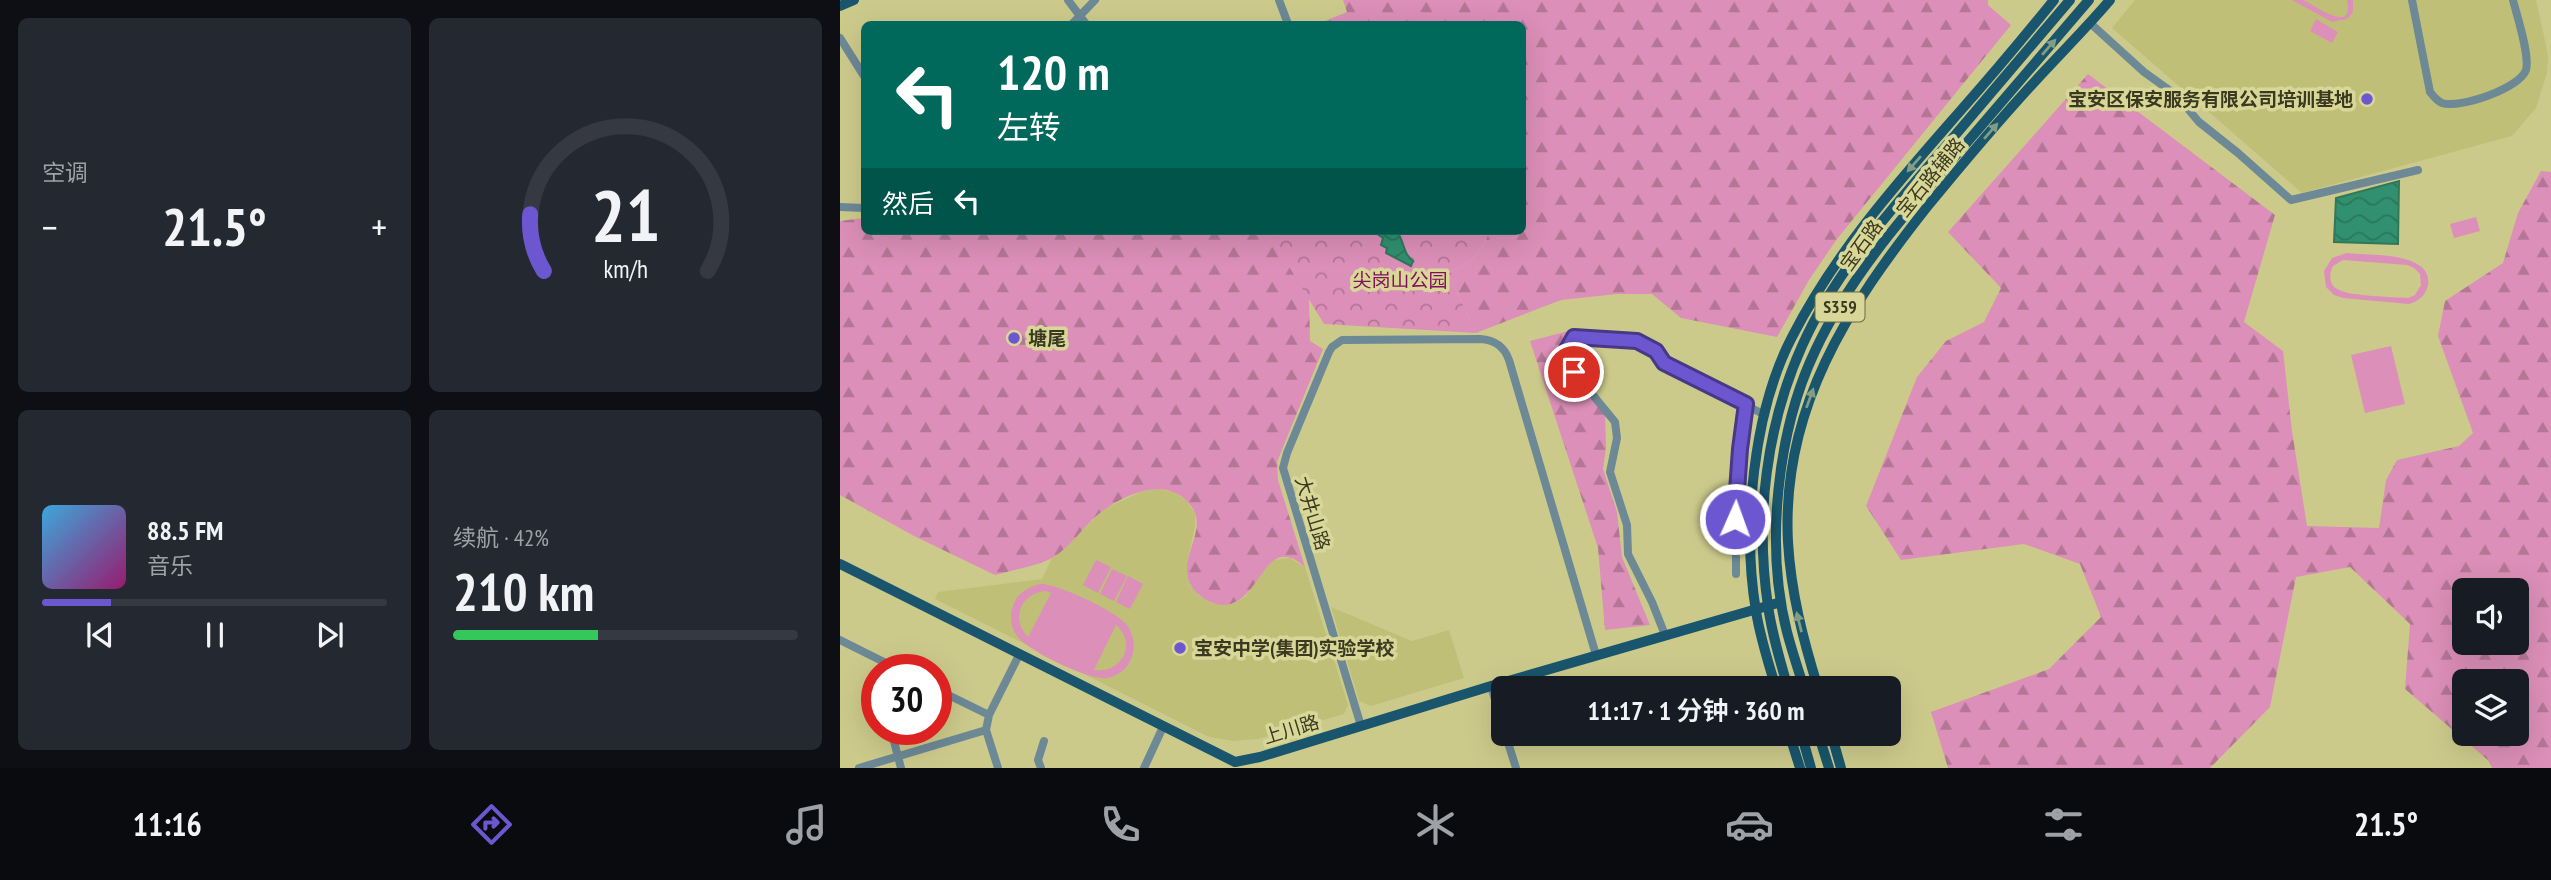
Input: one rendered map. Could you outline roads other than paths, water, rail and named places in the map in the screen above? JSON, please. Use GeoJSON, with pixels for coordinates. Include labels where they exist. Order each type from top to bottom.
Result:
{"type":"FeatureCollection","features":[{"type":"Feature","properties":{"kind":"main road"},"geometry":{"type":"LineString","coordinates":[[840,6],[854,0]]}},
{"type":"Feature","properties":{"kind":"main road","name":"宝石路辅路"},"geometry":{"type":"LineString","coordinates":[[1772,676],[1755,609],[1751,566],[1751,501],[1765,415],[1790,340],[1847,246],[1880,202],[2054,0]]}},
{"type":"Feature","properties":{"kind":"main road","name":"宝石路"},"geometry":{"type":"LineString","coordinates":[[1785,676],[1768,605],[1763,565],[1763,502],[1783,395],[1802,345],[1857,253],[2070,0]]}},
{"type":"Feature","properties":{"kind":"main road","name":"宝石路"},"geometry":{"type":"LineString","coordinates":[[1800,676],[1787,631],[1782,601],[1777,564],[1777,503],[1785,450],[1797,399],[1815,351],[1869,262],[1901,220],[2089,0]]}},
{"type":"Feature","properties":{"kind":"main road","name":"宝石路辅路"},"geometry":{"type":"LineString","coordinates":[[1815,676],[1796,611],[1788,540],[1788,504],[1798,436],[1817,377],[1850,312],[1911,228],[1990,132],[2110,0]]}},
{"type":"Feature","properties":{"kind":"main road","name":"上川路"},"geometry":{"type":"LineString","coordinates":[[840,564],[1163,727],[1232,766],[1491,686]]}},
{"type":"Feature","properties":{"kind":"main road","name":"上川路"},"geometry":{"type":"LineString","coordinates":[[1525,676],[1782,601]]}},
{"type":"Feature","properties":{"kind":"main road"},"geometry":{"type":"LineString","coordinates":[[1793,746],[1800,768]]}},
{"type":"Feature","properties":{"kind":"main road"},"geometry":{"type":"LineString","coordinates":[[1805,746],[1811,768]]}},
{"type":"Feature","properties":{"kind":"main road"},"geometry":{"type":"LineString","coordinates":[[1822,746],[1829,768]]}},
{"type":"Feature","properties":{"kind":"main road"},"geometry":{"type":"LineString","coordinates":[[1835,746],[1841,768]]}},
{"type":"Feature","properties":{"kind":"street"},"geometry":{"type":"LineString","coordinates":[[1068,0],[1083,21],[1096,0]]}},
{"type":"Feature","properties":{"kind":"street"},"geometry":{"type":"LineString","coordinates":[[1279,0],[1287,21]]}},
{"type":"Feature","properties":{"kind":"street"},"geometry":{"type":"LineString","coordinates":[[2412,0],[2430,92],[2438,101],[2449,104],[2493,93],[2514,84],[2523,76],[2527,59],[2513,0]]}},
{"type":"Feature","properties":{"kind":"street"},"geometry":{"type":"LineString","coordinates":[[2090,23],[2144,72],[2176,95],[2214,136],[2238,153],[2291,200],[2418,170]]}},
{"type":"Feature","properties":{"kind":"street"},"geometry":{"type":"LineString","coordinates":[[840,38],[861,71]]}},
{"type":"Feature","properties":{"kind":"street"},"geometry":{"type":"LineString","coordinates":[[840,207],[861,208]]}},
{"type":"Feature","properties":{"kind":"street"},"geometry":{"type":"LineString","coordinates":[[1665,635],[1628,554],[1627,525],[1610,472],[1617,438],[1615,422],[1574,372],[1566,351],[1574,337],[1637,341],[1656,351],[1664,363],[1765,415]]}},
{"type":"Feature","properties":{"kind":"street","name":"大井山路"},"geometry":{"type":"LineString","coordinates":[[1360,726],[1285,478],[1284,463],[1332,347],[1349,338],[1487,339],[1499,344],[1507,354],[1596,655]]}},
{"type":"Feature","properties":{"kind":"street"},"geometry":{"type":"LineString","coordinates":[[1736,574],[1736,483],[1746,404]]}},
{"type":"Feature","properties":{"kind":"street"},"geometry":{"type":"LineString","coordinates":[[840,640],[867,654]]}},
{"type":"Feature","properties":{"kind":"street"},"geometry":{"type":"LineString","coordinates":[[998,768],[986,730],[989,715],[1019,655]]}},
{"type":"Feature","properties":{"kind":"street"},"geometry":{"type":"LineString","coordinates":[[952,697],[989,715]]}},
{"type":"Feature","properties":{"kind":"street"},"geometry":{"type":"LineString","coordinates":[[1144,768],[1163,727]]}},
{"type":"Feature","properties":{"kind":"street"},"geometry":{"type":"LineString","coordinates":[[859,768],[986,730]]}},
{"type":"Feature","properties":{"kind":"street"},"geometry":{"type":"LineString","coordinates":[[1041,768],[1038,760],[1044,741]]}},
{"type":"Feature","properties":{"kind":"street"},"geometry":{"type":"LineString","coordinates":[[895,745],[901,768]]}},
{"type":"Feature","properties":{"kind":"street"},"geometry":{"type":"LineString","coordinates":[[1510,746],[1516,768]]}},
{"type":"Feature","properties":{"kind":"water"},"geometry":{"type":"Polygon","coordinates":[[[2399,181],[2398,244],[2334,242],[2336,198],[2399,181]]]}},
{"type":"Feature","properties":{"kind":"water"},"geometry":{"type":"Polygon","coordinates":[[[1379,235],[1399,235],[1407,255],[1413,261],[1411,266],[1386,253],[1387,248],[1381,245],[1383,238],[1379,235]]]}},
{"type":"Feature","properties":{"kind":"place","name":"宝安区保安服务有限公司培训基地"},"geometry":{"type":"Point","coordinates":[2367,99]}},
{"type":"Feature","properties":{"kind":"place","name":"塘尾"},"geometry":{"type":"Point","coordinates":[1014,338]}},
{"type":"Feature","properties":{"kind":"place","name":"宝安中学(集团)实验学校"},"geometry":{"type":"Point","coordinates":[1180,648]}},
{"type":"Feature","properties":{"kind":"park label","name":"尖岗山公园"},"geometry":{"type":"Point","coordinates":[1400,280]}}]}
